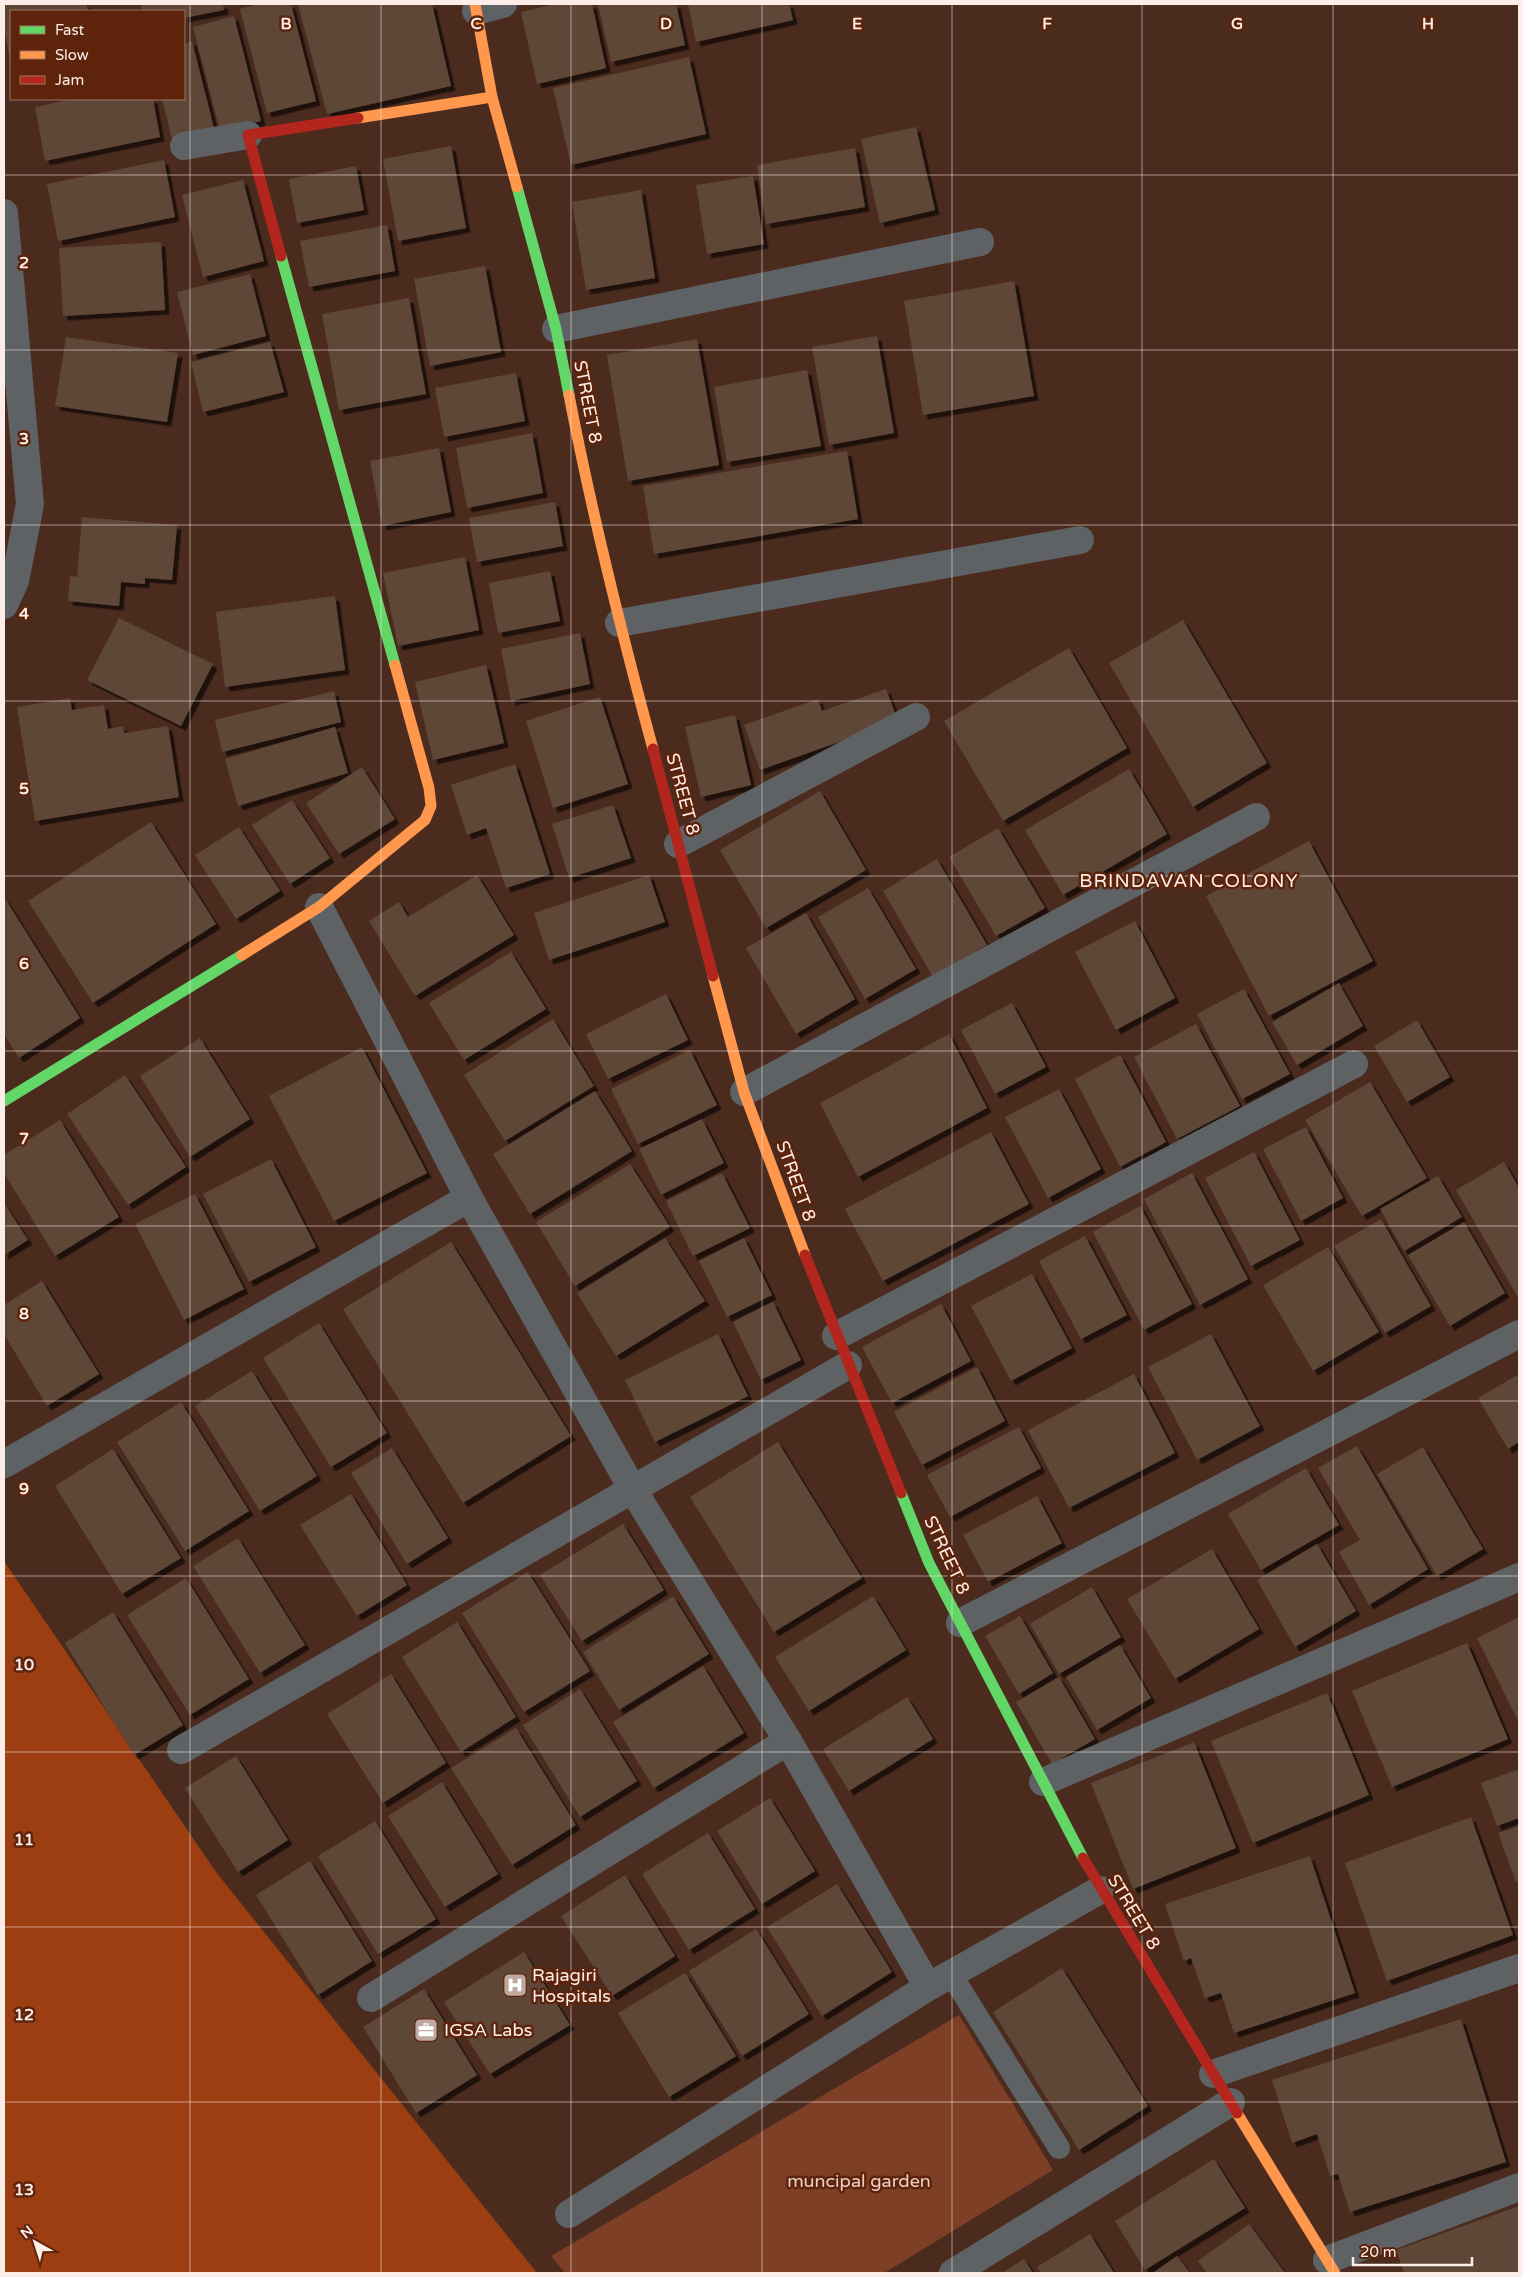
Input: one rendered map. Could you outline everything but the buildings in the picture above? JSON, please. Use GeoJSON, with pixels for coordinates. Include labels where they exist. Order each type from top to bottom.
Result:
{"type":"FeatureCollection","features":[{"type":"Feature","properties":{"kind":"street"},"geometry":{"type":"LineString","coordinates":[[475,7],[503,4]]}},
{"type":"Feature","properties":{"kind":"street","name":"STREET 8"},"geometry":{"type":"LineString","coordinates":[[475,7],[492,97],[556,329],[584,475],[619,623],[744,1092],[836,1336],[929,1563],[1100,1890],[1331,2267]]}},
{"type":"Feature","properties":{"kind":"street"},"geometry":{"type":"LineString","coordinates":[[184,146],[492,97]]}},
{"type":"Feature","properties":{"kind":"street"},"geometry":{"type":"LineString","coordinates":[[4,1101],[319,907],[425,820],[431,806],[429,788],[248,135]]}},
{"type":"Feature","properties":{"kind":"street"},"geometry":{"type":"LineString","coordinates":[[4,213],[30,504],[15,581],[4,605]]}},
{"type":"Feature","properties":{"kind":"street"},"geometry":{"type":"LineString","coordinates":[[556,329],[980,242]]}},
{"type":"Feature","properties":{"kind":"street"},"geometry":{"type":"LineString","coordinates":[[619,623],[1080,540]]}},
{"type":"Feature","properties":{"kind":"street"},"geometry":{"type":"LineString","coordinates":[[678,844],[916,717]]}},
{"type":"Feature","properties":{"kind":"street"},"geometry":{"type":"LineString","coordinates":[[744,1092],[1256,817]]}},
{"type":"Feature","properties":{"kind":"street"},"geometry":{"type":"LineString","coordinates":[[319,907],[469,1198],[633,1490],[788,1741],[928,1987]]}},
{"type":"Feature","properties":{"kind":"street"},"geometry":{"type":"LineString","coordinates":[[836,1336],[1354,1064]]}},
{"type":"Feature","properties":{"kind":"street"},"geometry":{"type":"LineString","coordinates":[[4,1464],[469,1198]]}},
{"type":"Feature","properties":{"kind":"street"},"geometry":{"type":"LineString","coordinates":[[960,1623],[1519,1334]]}},
{"type":"Feature","properties":{"kind":"street"},"geometry":{"type":"LineString","coordinates":[[181,1750],[848,1366]]}},
{"type":"Feature","properties":{"kind":"street"},"geometry":{"type":"LineString","coordinates":[[1043,1782],[1519,1577]]}},
{"type":"Feature","properties":{"kind":"street"},"geometry":{"type":"LineString","coordinates":[[371,1998],[788,1741]]}},
{"type":"Feature","properties":{"kind":"street"},"geometry":{"type":"LineString","coordinates":[[569,2214],[928,1987],[1100,1890]]}},
{"type":"Feature","properties":{"kind":"street"},"geometry":{"type":"LineString","coordinates":[[1213,2074],[1519,1968]]}},
{"type":"Feature","properties":{"kind":"street"},"geometry":{"type":"LineString","coordinates":[[953,2273],[1231,2102]]}},
{"type":"Feature","properties":{"kind":"street"},"geometry":{"type":"LineString","coordinates":[[1331,2267],[1519,2187]]}},
{"type":"Feature","properties":{"kind":"lane"},"geometry":{"type":"LineString","coordinates":[[951,1974],[1058,2148]]}},
{"type":"Feature","properties":{"kind":"green space","name":"muncipal garden"},"geometry":{"type":"Polygon","coordinates":[[[959,2015],[1053,2170],[884,2273],[565,2273],[551,2256],[959,2015]]]}},
{"type":"Feature","properties":{"kind":"shaded area"},"geometry":{"type":"Polygon","coordinates":[[[4,1561],[216,1872],[537,2273],[4,2273],[4,1561]]]}},
{"type":"Feature","properties":{"kind":"traffic: fast"},"geometry":{"type":"LineString","coordinates":[[517,187],[556,329],[569,395]]}},
{"type":"Feature","properties":{"kind":"traffic: fast"},"geometry":{"type":"LineString","coordinates":[[281,256],[395,665]]}},
{"type":"Feature","properties":{"kind":"traffic: fast"},"geometry":{"type":"LineString","coordinates":[[4,1101],[242,955]]}},
{"type":"Feature","properties":{"kind":"traffic: fast"},"geometry":{"type":"LineString","coordinates":[[901,1493],[929,1563],[1083,1858]]}},
{"type":"Feature","properties":{"kind":"traffic: slow"},"geometry":{"type":"LineString","coordinates":[[475,4],[492,97],[517,187]]}},
{"type":"Feature","properties":{"kind":"traffic: slow"},"geometry":{"type":"LineString","coordinates":[[358,118],[492,97]]}},
{"type":"Feature","properties":{"kind":"traffic: slow"},"geometry":{"type":"LineString","coordinates":[[569,395],[587,484],[653,749]]}},
{"type":"Feature","properties":{"kind":"traffic: slow"},"geometry":{"type":"LineString","coordinates":[[242,955],[319,907],[425,820],[431,806],[429,788],[395,665]]}},
{"type":"Feature","properties":{"kind":"traffic: slow"},"geometry":{"type":"LineString","coordinates":[[713,976],[744,1092],[805,1255]]}},
{"type":"Feature","properties":{"kind":"traffic: slow"},"geometry":{"type":"LineString","coordinates":[[1237,2113],[1335,2273]]}},
{"type":"Feature","properties":{"kind":"traffic: jam"},"geometry":{"type":"LineString","coordinates":[[281,256],[248,135],[358,118]]}},
{"type":"Feature","properties":{"kind":"traffic: jam"},"geometry":{"type":"LineString","coordinates":[[653,749],[713,976]]}},
{"type":"Feature","properties":{"kind":"traffic: jam"},"geometry":{"type":"LineString","coordinates":[[805,1255],[901,1493]]}},
{"type":"Feature","properties":{"kind":"traffic: jam"},"geometry":{"type":"LineString","coordinates":[[1083,1858],[1237,2113]]}},
{"type":"Feature","properties":{"kind":"place","name":"Rajagiri Hospitals"},"geometry":{"type":"Point","coordinates":[515,1985]}},
{"type":"Feature","properties":{"kind":"place","name":"IGSA Labs"},"geometry":{"type":"Point","coordinates":[426,2030]}},
{"type":"Feature","properties":{"kind":"district","name":"BRINDAVAN COLONY"},"geometry":{"type":"Point","coordinates":[1189,881]}}]}
